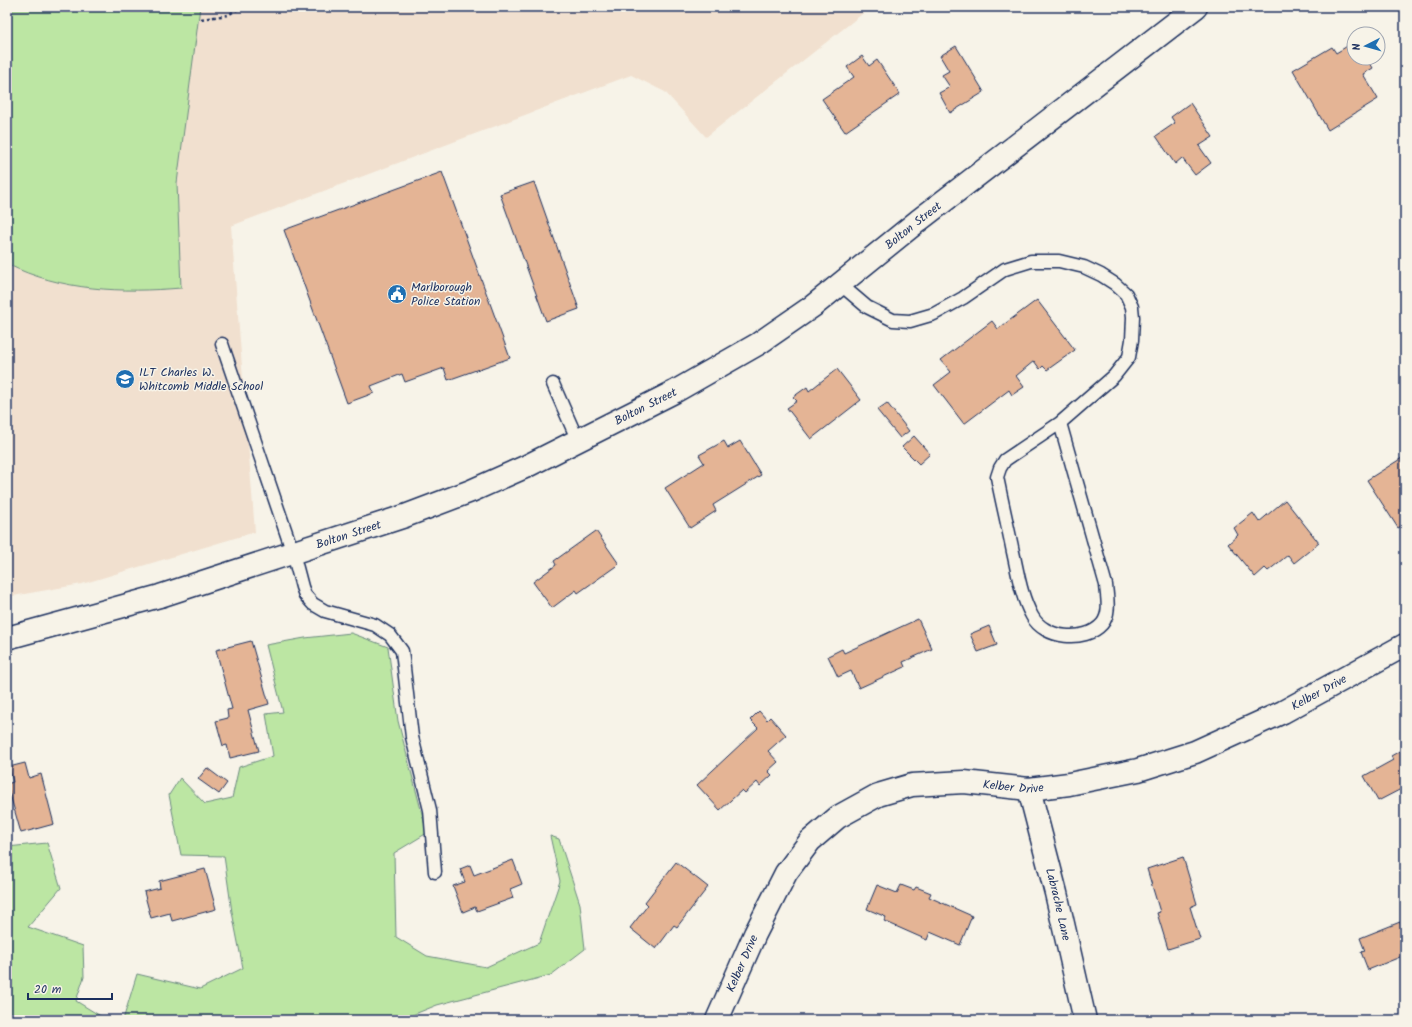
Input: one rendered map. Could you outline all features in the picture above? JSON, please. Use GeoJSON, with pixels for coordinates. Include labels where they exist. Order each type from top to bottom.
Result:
{"type":"FeatureCollection","features":[{"type":"Feature","properties":{"kind":"main road","name":"Bolton Street"},"geometry":{"type":"LineString","coordinates":[[7,638],[160,596],[405,516],[471,491],[525,467],[704,375],[758,344],[813,306],[918,221],[1196,7]]}},
{"type":"Feature","properties":{"kind":"main road","name":"Kelber Drive"},"geometry":{"type":"LineString","coordinates":[[717,1020],[755,934],[786,873],[810,841],[838,817],[878,795],[912,785],[964,782],[1029,789],[1069,784],[1138,770],[1195,752],[1283,712],[1405,645]]}},
{"type":"Feature","properties":{"kind":"main road","name":"Labrache Lane"},"geometry":{"type":"LineString","coordinates":[[1029,789],[1056,893],[1085,1020]]}},
{"type":"Feature","properties":{"kind":"lane"},"geometry":{"type":"LineString","coordinates":[[840,284],[867,306],[893,320],[910,321],[934,314],[963,298],[1005,269],[1031,260],[1059,261],[1084,267],[1101,275],[1115,284],[1126,294],[1132,307],[1132,340],[1130,357],[1114,376],[1060,423],[1005,460],[997,477],[1023,597],[1033,618],[1044,629],[1055,634],[1075,636],[1090,633],[1102,623],[1108,608],[1106,585],[1060,423]]}},
{"type":"Feature","properties":{"kind":"lane"},"geometry":{"type":"LineString","coordinates":[[222,344],[293,553],[305,595],[313,604],[325,611],[375,624],[390,635],[402,651],[412,737],[430,810],[435,872]]}},
{"type":"Feature","properties":{"kind":"lane"},"geometry":{"type":"LineString","coordinates":[[554,384],[578,441]]}},
{"type":"Feature","properties":{"kind":"path"},"geometry":{"type":"LineString","coordinates":[[201,19],[228,15],[241,7]]}},
{"type":"Feature","properties":{"kind":"shaded area","name":"1LT Charles W. Whitcomb Middle School"},"geometry":{"type":"Polygon","coordinates":[[[7,7],[871,7],[706,137],[665,92],[631,75],[231,226],[255,532],[82,584],[7,597],[7,7]]]}},
{"type":"Feature","properties":{"kind":"green space"},"geometry":{"type":"Polygon","coordinates":[[[7,7],[200,7],[177,183],[181,288],[159,290],[114,290],[70,285],[28,273],[7,264],[7,7]]]}},
{"type":"Feature","properties":{"kind":"green space"},"geometry":{"type":"Polygon","coordinates":[[[351,633],[388,647],[398,721],[427,833],[394,853],[396,937],[427,956],[486,967],[539,943],[560,881],[550,836],[559,839],[580,904],[585,949],[551,975],[437,1005],[400,1020],[123,1020],[137,974],[200,989],[243,968],[232,912],[224,856],[181,855],[169,795],[180,778],[205,804],[232,798],[239,767],[273,756],[266,714],[283,712],[266,645],[305,638],[351,633]]]}},
{"type":"Feature","properties":{"kind":"green space"},"geometry":{"type":"Polygon","coordinates":[[[47,843],[61,888],[28,927],[83,946],[84,977],[76,1001],[107,1020],[7,1020],[7,847],[47,843]]]}},
{"type":"Feature","properties":{"kind":"building"},"geometry":{"type":"Polygon","coordinates":[[[956,46],[984,92],[950,113],[939,93],[950,87],[942,75],[949,71],[940,56],[956,46]]]}},
{"type":"Feature","properties":{"kind":"building"},"geometry":{"type":"Polygon","coordinates":[[[1332,47],[1336,53],[1346,47],[1346,66],[1372,66],[1373,68],[1363,74],[1378,99],[1328,130],[1293,70],[1332,47]]]}},
{"type":"Feature","properties":{"kind":"building"},"geometry":{"type":"Polygon","coordinates":[[[862,56],[869,66],[877,60],[900,94],[845,132],[822,99],[854,77],[847,67],[862,56]]]}},
{"type":"Feature","properties":{"kind":"building"},"geometry":{"type":"Polygon","coordinates":[[[1190,103],[1213,137],[1199,146],[1211,163],[1195,175],[1182,158],[1175,164],[1156,136],[1175,123],[1171,117],[1190,103]]]}},
{"type":"Feature","properties":{"kind":"building","name":"Marlborough Police Station"},"geometry":{"type":"Polygon","coordinates":[[[442,172],[510,358],[448,380],[444,368],[405,382],[402,374],[371,386],[374,393],[347,403],[284,230],[442,172]]]}},
{"type":"Feature","properties":{"kind":"building"},"geometry":{"type":"Polygon","coordinates":[[[534,182],[579,309],[546,321],[500,194],[534,182]]]}},
{"type":"Feature","properties":{"kind":"building"},"geometry":{"type":"Polygon","coordinates":[[[1037,300],[1075,350],[1047,370],[1043,366],[1040,369],[1034,361],[1016,376],[1024,387],[1012,395],[1009,390],[964,424],[934,385],[951,372],[941,360],[992,321],[998,329],[1037,300]]]}},
{"type":"Feature","properties":{"kind":"building"},"geometry":{"type":"Polygon","coordinates":[[[837,369],[861,400],[811,439],[787,408],[797,401],[793,397],[807,387],[809,391],[837,369]]]}},
{"type":"Feature","properties":{"kind":"building"},"geometry":{"type":"Polygon","coordinates":[[[887,403],[909,431],[900,438],[877,410],[887,403]]]}},
{"type":"Feature","properties":{"kind":"building"},"geometry":{"type":"Polygon","coordinates":[[[914,436],[930,454],[919,464],[902,447],[914,436]]]}},
{"type":"Feature","properties":{"kind":"building"},"geometry":{"type":"Polygon","coordinates":[[[724,441],[728,448],[740,441],[761,475],[713,505],[716,511],[690,528],[665,488],[704,463],[699,455],[724,441]]]}},
{"type":"Feature","properties":{"kind":"building"},"geometry":{"type":"Polygon","coordinates":[[[1405,456],[1405,524],[1398,528],[1367,480],[1405,456]]]}},
{"type":"Feature","properties":{"kind":"building"},"geometry":{"type":"Polygon","coordinates":[[[1285,500],[1319,543],[1294,563],[1288,555],[1268,571],[1265,568],[1255,577],[1228,544],[1238,535],[1234,528],[1253,513],[1259,522],[1285,500]]]}},
{"type":"Feature","properties":{"kind":"building"},"geometry":{"type":"Polygon","coordinates":[[[596,531],[619,564],[578,593],[576,590],[552,608],[533,582],[556,565],[554,561],[596,531]]]}},
{"type":"Feature","properties":{"kind":"building"},"geometry":{"type":"Polygon","coordinates":[[[918,619],[932,649],[903,662],[905,667],[859,688],[851,671],[838,677],[828,656],[842,649],[844,653],[918,619]]]}},
{"type":"Feature","properties":{"kind":"building"},"geometry":{"type":"Polygon","coordinates":[[[989,626],[997,645],[978,652],[970,634],[989,626]]]}},
{"type":"Feature","properties":{"kind":"building"},"geometry":{"type":"Polygon","coordinates":[[[251,641],[269,704],[248,710],[259,751],[230,758],[227,745],[223,746],[216,721],[228,718],[227,710],[232,709],[216,650],[251,641]]]}},
{"type":"Feature","properties":{"kind":"building"},"geometry":{"type":"Polygon","coordinates":[[[759,711],[767,720],[770,717],[786,735],[768,751],[778,762],[768,771],[772,775],[760,786],[757,782],[745,793],[742,790],[720,810],[697,785],[758,728],[750,720],[759,711]]]}},
{"type":"Feature","properties":{"kind":"building"},"geometry":{"type":"Polygon","coordinates":[[[1405,748],[1405,787],[1378,801],[1364,776],[1393,760],[1391,756],[1405,748]]]}},
{"type":"Feature","properties":{"kind":"building"},"geometry":{"type":"Polygon","coordinates":[[[25,763],[29,778],[41,774],[54,824],[21,833],[7,784],[13,782],[9,767],[25,763]]]}},
{"type":"Feature","properties":{"kind":"building"},"geometry":{"type":"Polygon","coordinates":[[[207,768],[227,783],[219,794],[198,779],[207,768]]]}},
{"type":"Feature","properties":{"kind":"building"},"geometry":{"type":"Polygon","coordinates":[[[1183,857],[1197,904],[1190,907],[1200,939],[1168,949],[1157,913],[1160,912],[1147,869],[1183,857]]]}},
{"type":"Feature","properties":{"kind":"building"},"geometry":{"type":"Polygon","coordinates":[[[513,860],[522,884],[510,889],[513,898],[477,911],[475,907],[463,912],[453,886],[465,882],[460,869],[470,865],[474,875],[513,860]]]}},
{"type":"Feature","properties":{"kind":"building"},"geometry":{"type":"Polygon","coordinates":[[[676,862],[708,887],[677,927],[674,925],[656,949],[630,928],[648,905],[645,902],[676,862]]]}},
{"type":"Feature","properties":{"kind":"building"},"geometry":{"type":"Polygon","coordinates":[[[205,869],[216,909],[172,921],[170,913],[151,918],[144,892],[160,888],[159,881],[205,869]]]}},
{"type":"Feature","properties":{"kind":"building"},"geometry":{"type":"Polygon","coordinates":[[[877,885],[897,893],[901,885],[914,890],[916,887],[931,893],[929,897],[972,916],[960,945],[930,932],[927,940],[884,921],[886,917],[867,909],[877,885]]]}},
{"type":"Feature","properties":{"kind":"building"},"geometry":{"type":"Polygon","coordinates":[[[1400,922],[1403,929],[1405,928],[1405,955],[1368,970],[1361,952],[1365,951],[1360,938],[1400,922]]]}},
{"type":"Feature","properties":{"kind":"place","name":"Marlborough Police Station"},"geometry":{"type":"Point","coordinates":[397,294]}},
{"type":"Feature","properties":{"kind":"place","name":"1LT Charles W. Whitcomb Middle School"},"geometry":{"type":"Point","coordinates":[125,379]}}]}
